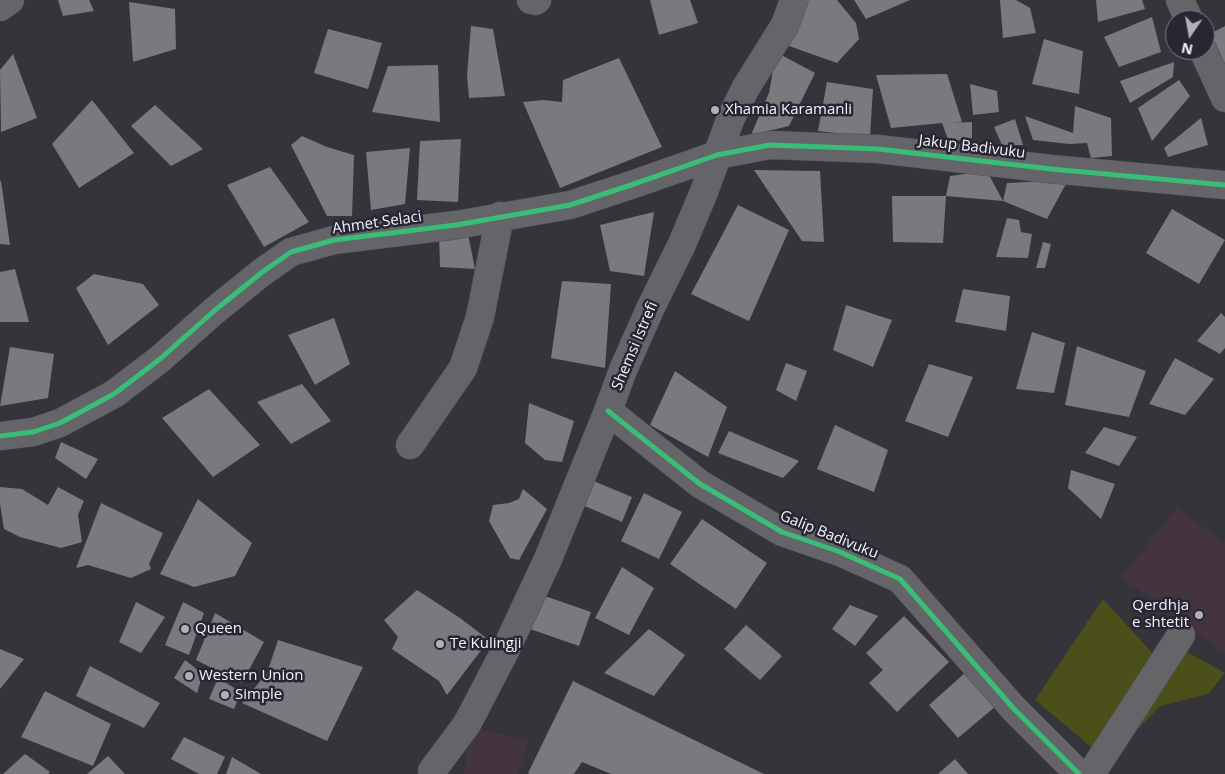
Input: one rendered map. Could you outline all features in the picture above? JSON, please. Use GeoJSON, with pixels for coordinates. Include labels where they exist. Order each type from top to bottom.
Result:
{"type":"FeatureCollection","features":[{"type":"Feature","properties":{"kind":"street"},"geometry":{"type":"LineString","coordinates":[[0,7],[10,0]]}},
{"type":"Feature","properties":{"kind":"street"},"geometry":{"type":"LineString","coordinates":[[531,0],[535,2],[537,0]]}},
{"type":"Feature","properties":{"kind":"street","name":"Shemsi Istrefi"},"geometry":{"type":"LineString","coordinates":[[432,771],[467,724],[505,651],[548,558],[623,370],[682,244],[704,192],[730,120],[744,89],[785,25],[794,0]]}},
{"type":"Feature","properties":{"kind":"street"},"geometry":{"type":"LineString","coordinates":[[1208,60],[1225,98]]}},
{"type":"Feature","properties":{"kind":"street","name":"Jakup Badivuku"},"geometry":{"type":"LineString","coordinates":[[717,155],[770,145],[878,149],[1052,169],[1225,185]]}},
{"type":"Feature","properties":{"kind":"street","name":"Ahmet Selaci"},"geometry":{"type":"LineString","coordinates":[[0,436],[33,432],[60,423],[114,394],[160,359],[234,294],[291,252],[334,240],[456,225],[570,205],[717,155]]}},
{"type":"Feature","properties":{"kind":"street"},"geometry":{"type":"LineString","coordinates":[[410,446],[463,368],[480,317],[500,216]]}},
{"type":"Feature","properties":{"kind":"street","name":"Galip Badivuku"},"geometry":{"type":"LineString","coordinates":[[608,411],[700,484],[782,532],[840,552],[900,579],[1014,709],[1079,774]]}},
{"type":"Feature","properties":{"kind":"street"},"geometry":{"type":"LineString","coordinates":[[1092,774],[1181,634]]}},
{"type":"Feature","properties":{"kind":"shaded area","name":"Qerdhja e shtetit"},"geometry":{"type":"Polygon","coordinates":[[[1177,508],[1225,543],[1225,653],[1121,577],[1177,508]]]}},
{"type":"Feature","properties":{"kind":"shaded area"},"geometry":{"type":"Polygon","coordinates":[[[472,728],[529,740],[518,774],[463,774],[472,728]]]}},
{"type":"Feature","properties":{"kind":"green space"},"geometry":{"type":"Polygon","coordinates":[[[1103,599],[1156,657],[1096,751],[1035,700],[1103,599]]]}},
{"type":"Feature","properties":{"kind":"green space"},"geometry":{"type":"Polygon","coordinates":[[[1180,648],[1225,673],[1208,694],[1160,706],[1122,745],[1180,648]]]}},
{"type":"Feature","properties":{"kind":"building"},"geometry":{"type":"Polygon","coordinates":[[[58,0],[89,0],[94,11],[63,16],[58,0]]]}},
{"type":"Feature","properties":{"kind":"building"},"geometry":{"type":"Polygon","coordinates":[[[650,0],[690,0],[698,23],[659,35],[650,0]]]}},
{"type":"Feature","properties":{"kind":"building"},"geometry":{"type":"Polygon","coordinates":[[[801,0],[837,0],[856,23],[859,39],[837,63],[786,45],[801,0]]]}},
{"type":"Feature","properties":{"kind":"building"},"geometry":{"type":"Polygon","coordinates":[[[854,0],[910,0],[866,19],[854,0]]]}},
{"type":"Feature","properties":{"kind":"building"},"geometry":{"type":"Polygon","coordinates":[[[1000,0],[1016,0],[1030,8],[1036,33],[1003,38],[1000,0]]]}},
{"type":"Feature","properties":{"kind":"building"},"geometry":{"type":"Polygon","coordinates":[[[1096,0],[1142,0],[1145,9],[1098,22],[1096,0]]]}},
{"type":"Feature","properties":{"kind":"building"},"geometry":{"type":"Polygon","coordinates":[[[129,2],[175,9],[176,49],[133,62],[129,2]]]}},
{"type":"Feature","properties":{"kind":"building"},"geometry":{"type":"Polygon","coordinates":[[[1152,17],[1161,52],[1119,67],[1104,37],[1152,17]]]}},
{"type":"Feature","properties":{"kind":"building"},"geometry":{"type":"Polygon","coordinates":[[[471,26],[493,29],[505,96],[469,98],[467,75],[471,26]]]}},
{"type":"Feature","properties":{"kind":"building"},"geometry":{"type":"Polygon","coordinates":[[[1225,26],[1225,71],[1215,51],[1215,31],[1225,26]]]}},
{"type":"Feature","properties":{"kind":"building"},"geometry":{"type":"Polygon","coordinates":[[[328,29],[382,43],[368,89],[314,73],[328,29]]]}},
{"type":"Feature","properties":{"kind":"building"},"geometry":{"type":"Polygon","coordinates":[[[1044,39],[1083,51],[1079,94],[1032,84],[1044,39]]]}},
{"type":"Feature","properties":{"kind":"building"},"geometry":{"type":"Polygon","coordinates":[[[776,52],[815,73],[789,126],[751,135],[769,93],[776,52]]]}},
{"type":"Feature","properties":{"kind":"building"},"geometry":{"type":"Polygon","coordinates":[[[13,54],[37,118],[1,132],[0,70],[13,54]]]}},
{"type":"Feature","properties":{"kind":"building"},"geometry":{"type":"Polygon","coordinates":[[[619,58],[662,147],[560,188],[523,102],[543,100],[562,102],[563,80],[619,58]]]}},
{"type":"Feature","properties":{"kind":"building"},"geometry":{"type":"Polygon","coordinates":[[[1174,62],[1173,77],[1130,103],[1120,81],[1174,62]]]}},
{"type":"Feature","properties":{"kind":"building"},"geometry":{"type":"Polygon","coordinates":[[[438,65],[440,122],[372,112],[388,66],[438,65]]]}},
{"type":"Feature","properties":{"kind":"building"},"geometry":{"type":"Polygon","coordinates":[[[947,74],[962,122],[951,123],[972,122],[972,138],[949,142],[942,123],[891,128],[876,75],[947,74]]]}},
{"type":"Feature","properties":{"kind":"building"},"geometry":{"type":"Polygon","coordinates":[[[1179,80],[1190,96],[1152,141],[1138,108],[1179,80]]]}},
{"type":"Feature","properties":{"kind":"building"},"geometry":{"type":"Polygon","coordinates":[[[827,82],[873,89],[870,137],[818,131],[827,82]]]}},
{"type":"Feature","properties":{"kind":"building"},"geometry":{"type":"Polygon","coordinates":[[[970,84],[997,91],[999,112],[973,115],[970,84]]]}},
{"type":"Feature","properties":{"kind":"building"},"geometry":{"type":"Polygon","coordinates":[[[92,100],[134,153],[79,188],[52,144],[92,100]]]}},
{"type":"Feature","properties":{"kind":"building"},"geometry":{"type":"Polygon","coordinates":[[[155,105],[203,149],[171,166],[131,126],[155,105]]]}},
{"type":"Feature","properties":{"kind":"building"},"geometry":{"type":"Polygon","coordinates":[[[1075,106],[1111,118],[1112,156],[1091,158],[1087,143],[1069,144],[1033,140],[1025,116],[1073,133],[1075,106]]]}},
{"type":"Feature","properties":{"kind":"building"},"geometry":{"type":"Polygon","coordinates":[[[1201,118],[1208,145],[1168,157],[1164,148],[1201,118]]]}},
{"type":"Feature","properties":{"kind":"building"},"geometry":{"type":"Polygon","coordinates":[[[1015,119],[1023,145],[1002,145],[994,127],[1015,119]]]}},
{"type":"Feature","properties":{"kind":"building"},"geometry":{"type":"Polygon","coordinates":[[[302,136],[327,147],[354,155],[352,216],[327,216],[291,145],[302,136]]]}},
{"type":"Feature","properties":{"kind":"building"},"geometry":{"type":"Polygon","coordinates":[[[461,139],[458,202],[417,200],[420,141],[461,139]]]}},
{"type":"Feature","properties":{"kind":"building"},"geometry":{"type":"Polygon","coordinates":[[[410,148],[405,204],[371,210],[366,152],[410,148]]]}},
{"type":"Feature","properties":{"kind":"building"},"geometry":{"type":"Polygon","coordinates":[[[270,167],[309,222],[264,247],[227,185],[270,167]]]}},
{"type":"Feature","properties":{"kind":"building"},"geometry":{"type":"Polygon","coordinates":[[[754,170],[820,171],[824,242],[802,241],[754,170]]]}},
{"type":"Feature","properties":{"kind":"building"},"geometry":{"type":"Polygon","coordinates":[[[987,171],[1003,201],[946,196],[950,176],[987,171]]]}},
{"type":"Feature","properties":{"kind":"building"},"geometry":{"type":"Polygon","coordinates":[[[1068,180],[1047,219],[1003,201],[1007,183],[1068,180]]]}},
{"type":"Feature","properties":{"kind":"building"},"geometry":{"type":"Polygon","coordinates":[[[1,181],[10,245],[0,244],[1,181]]]}},
{"type":"Feature","properties":{"kind":"building"},"geometry":{"type":"Polygon","coordinates":[[[892,196],[946,196],[943,243],[893,242],[892,196]]]}},
{"type":"Feature","properties":{"kind":"building"},"geometry":{"type":"Polygon","coordinates":[[[738,205],[789,230],[749,321],[691,294],[738,205]]]}},
{"type":"Feature","properties":{"kind":"building"},"geometry":{"type":"Polygon","coordinates":[[[1172,209],[1225,240],[1199,284],[1146,253],[1172,209]]]}},
{"type":"Feature","properties":{"kind":"building"},"geometry":{"type":"Polygon","coordinates":[[[654,212],[644,276],[610,271],[600,225],[654,212]]]}},
{"type":"Feature","properties":{"kind":"building"},"geometry":{"type":"Polygon","coordinates":[[[1007,218],[1019,220],[1021,232],[1032,234],[1028,258],[996,257],[1007,218]]]}},
{"type":"Feature","properties":{"kind":"building"},"geometry":{"type":"Polygon","coordinates":[[[467,229],[475,269],[440,267],[439,234],[467,229]]]}},
{"type":"Feature","properties":{"kind":"building"},"geometry":{"type":"Polygon","coordinates":[[[1043,242],[1051,244],[1045,268],[1036,268],[1043,242]]]}},
{"type":"Feature","properties":{"kind":"building"},"geometry":{"type":"Polygon","coordinates":[[[15,269],[29,322],[0,322],[0,272],[15,269]]]}},
{"type":"Feature","properties":{"kind":"building"},"geometry":{"type":"Polygon","coordinates":[[[94,274],[143,284],[159,305],[108,345],[76,288],[94,274]]]}},
{"type":"Feature","properties":{"kind":"building"},"geometry":{"type":"Polygon","coordinates":[[[562,281],[611,284],[605,368],[551,358],[562,281]]]}},
{"type":"Feature","properties":{"kind":"building"},"geometry":{"type":"Polygon","coordinates":[[[963,289],[1010,296],[1006,331],[955,322],[963,289]]]}},
{"type":"Feature","properties":{"kind":"building"},"geometry":{"type":"Polygon","coordinates":[[[846,305],[892,320],[873,367],[833,350],[846,305]]]}},
{"type":"Feature","properties":{"kind":"building"},"geometry":{"type":"Polygon","coordinates":[[[1221,313],[1225,317],[1225,348],[1220,354],[1197,341],[1221,313]]]}},
{"type":"Feature","properties":{"kind":"building"},"geometry":{"type":"Polygon","coordinates":[[[334,318],[350,364],[315,385],[288,335],[334,318]]]}},
{"type":"Feature","properties":{"kind":"building"},"geometry":{"type":"Polygon","coordinates":[[[1032,332],[1065,343],[1054,393],[1016,389],[1032,332]]]}},
{"type":"Feature","properties":{"kind":"building"},"geometry":{"type":"Polygon","coordinates":[[[1077,346],[1146,371],[1129,417],[1065,405],[1077,346]]]}},
{"type":"Feature","properties":{"kind":"building"},"geometry":{"type":"Polygon","coordinates":[[[10,347],[54,354],[48,398],[0,406],[10,347]]]}},
{"type":"Feature","properties":{"kind":"building"},"geometry":{"type":"Polygon","coordinates":[[[1175,358],[1214,379],[1185,415],[1149,404],[1175,358]]]}},
{"type":"Feature","properties":{"kind":"building"},"geometry":{"type":"Polygon","coordinates":[[[786,363],[807,371],[796,401],[776,390],[786,363]]]}},
{"type":"Feature","properties":{"kind":"building"},"geometry":{"type":"Polygon","coordinates":[[[929,364],[973,377],[948,437],[905,421],[929,364]]]}},
{"type":"Feature","properties":{"kind":"building"},"geometry":{"type":"Polygon","coordinates":[[[675,371],[727,407],[708,457],[650,425],[675,371]]]}},
{"type":"Feature","properties":{"kind":"building"},"geometry":{"type":"Polygon","coordinates":[[[302,384],[331,421],[291,444],[257,402],[302,384]]]}},
{"type":"Feature","properties":{"kind":"building"},"geometry":{"type":"Polygon","coordinates":[[[209,389],[260,445],[213,477],[162,418],[209,389]]]}},
{"type":"Feature","properties":{"kind":"building"},"geometry":{"type":"Polygon","coordinates":[[[529,403],[574,421],[562,462],[545,460],[525,443],[529,403]]]}},
{"type":"Feature","properties":{"kind":"building"},"geometry":{"type":"Polygon","coordinates":[[[835,425],[888,450],[874,492],[817,469],[835,425]]]}},
{"type":"Feature","properties":{"kind":"building"},"geometry":{"type":"Polygon","coordinates":[[[1104,427],[1137,437],[1119,466],[1085,453],[1104,427]]]}},
{"type":"Feature","properties":{"kind":"building"},"geometry":{"type":"Polygon","coordinates":[[[729,431],[799,461],[783,478],[718,453],[729,431]]]}},
{"type":"Feature","properties":{"kind":"building"},"geometry":{"type":"Polygon","coordinates":[[[61,442],[98,459],[86,479],[55,458],[61,442]]]}},
{"type":"Feature","properties":{"kind":"building"},"geometry":{"type":"Polygon","coordinates":[[[1071,470],[1115,484],[1101,519],[1068,488],[1071,470]]]}},
{"type":"Feature","properties":{"kind":"building"},"geometry":{"type":"Polygon","coordinates":[[[591,480],[632,497],[622,522],[580,504],[591,480]]]}},
{"type":"Feature","properties":{"kind":"building"},"geometry":{"type":"Polygon","coordinates":[[[0,487],[22,489],[48,505],[58,487],[84,501],[78,515],[82,542],[61,548],[20,537],[4,529],[0,504],[0,487]]]}},
{"type":"Feature","properties":{"kind":"building"},"geometry":{"type":"Polygon","coordinates":[[[523,489],[547,509],[519,560],[510,558],[489,521],[493,505],[509,503],[519,499],[523,489]]]}},
{"type":"Feature","properties":{"kind":"building"},"geometry":{"type":"Polygon","coordinates":[[[644,493],[682,512],[659,559],[621,541],[644,493]]]}},
{"type":"Feature","properties":{"kind":"building"},"geometry":{"type":"Polygon","coordinates":[[[198,499],[252,543],[235,576],[194,587],[160,574],[198,499]]]}},
{"type":"Feature","properties":{"kind":"building"},"geometry":{"type":"Polygon","coordinates":[[[101,503],[163,533],[149,564],[151,569],[131,578],[88,565],[76,568],[101,503]]]}},
{"type":"Feature","properties":{"kind":"building"},"geometry":{"type":"Polygon","coordinates":[[[702,519],[767,563],[736,609],[670,564],[702,519]]]}},
{"type":"Feature","properties":{"kind":"building"},"geometry":{"type":"Polygon","coordinates":[[[622,567],[654,588],[629,635],[595,618],[622,567]]]}},
{"type":"Feature","properties":{"kind":"building","name":"Te Kulingji"},"geometry":{"type":"Polygon","coordinates":[[[417,590],[460,618],[489,640],[447,695],[439,681],[392,649],[398,637],[384,620],[417,590]]]}},
{"type":"Feature","properties":{"kind":"building"},"geometry":{"type":"Polygon","coordinates":[[[542,595],[591,612],[579,646],[530,629],[542,595]]]}},
{"type":"Feature","properties":{"kind":"building"},"geometry":{"type":"Polygon","coordinates":[[[136,602],[165,617],[141,653],[119,642],[136,602]]]}},
{"type":"Feature","properties":{"kind":"building","name":"Queen"},"geometry":{"type":"Polygon","coordinates":[[[183,602],[204,613],[189,655],[165,645],[183,602]]]}},
{"type":"Feature","properties":{"kind":"building"},"geometry":{"type":"Polygon","coordinates":[[[850,605],[878,616],[855,646],[832,629],[850,605]]]}},
{"type":"Feature","properties":{"kind":"building"},"geometry":{"type":"Polygon","coordinates":[[[215,613],[264,642],[242,683],[196,660],[215,613]]]}},
{"type":"Feature","properties":{"kind":"building"},"geometry":{"type":"Polygon","coordinates":[[[904,616],[949,662],[897,712],[869,683],[883,670],[866,653],[904,616]]]}},
{"type":"Feature","properties":{"kind":"building"},"geometry":{"type":"Polygon","coordinates":[[[746,625],[782,656],[760,680],[724,649],[746,625]]]}},
{"type":"Feature","properties":{"kind":"building"},"geometry":{"type":"Polygon","coordinates":[[[649,629],[685,655],[654,696],[604,673],[649,629]]]}},
{"type":"Feature","properties":{"kind":"building"},"geometry":{"type":"Polygon","coordinates":[[[278,640],[363,667],[327,741],[242,703],[267,673],[278,640]]]}},
{"type":"Feature","properties":{"kind":"building"},"geometry":{"type":"Polygon","coordinates":[[[0,649],[24,659],[0,689],[0,649]]]}},
{"type":"Feature","properties":{"kind":"building","name":"Western Union"},"geometry":{"type":"Polygon","coordinates":[[[185,660],[203,674],[197,693],[174,678],[185,660]]]}},
{"type":"Feature","properties":{"kind":"building"},"geometry":{"type":"Polygon","coordinates":[[[90,666],[160,703],[144,728],[76,696],[90,666]]]}},
{"type":"Feature","properties":{"kind":"building"},"geometry":{"type":"Polygon","coordinates":[[[966,672],[996,706],[958,738],[929,705],[966,672]]]}},
{"type":"Feature","properties":{"kind":"building","name":"Simple"},"geometry":{"type":"Polygon","coordinates":[[[218,678],[241,692],[234,709],[209,699],[218,678]]]}},
{"type":"Feature","properties":{"kind":"building"},"geometry":{"type":"Polygon","coordinates":[[[573,681],[764,774],[611,774],[582,762],[574,774],[530,774],[528,773],[573,681]]]}},
{"type":"Feature","properties":{"kind":"building"},"geometry":{"type":"Polygon","coordinates":[[[45,691],[111,724],[93,766],[21,737],[45,691]]]}},
{"type":"Feature","properties":{"kind":"building"},"geometry":{"type":"Polygon","coordinates":[[[184,737],[225,757],[217,774],[199,774],[171,759],[184,737]]]}},
{"type":"Feature","properties":{"kind":"building"},"geometry":{"type":"Polygon","coordinates":[[[25,754],[50,772],[48,774],[3,774],[25,754]]]}},
{"type":"Feature","properties":{"kind":"building"},"geometry":{"type":"Polygon","coordinates":[[[108,756],[125,774],[87,774],[108,756]]]}},
{"type":"Feature","properties":{"kind":"building"},"geometry":{"type":"Polygon","coordinates":[[[232,757],[261,774],[226,774],[232,757]]]}},
{"type":"Feature","properties":{"kind":"building"},"geometry":{"type":"Polygon","coordinates":[[[955,759],[968,774],[938,774],[955,759]]]}},
{"type":"Feature","properties":{"kind":"cycle path"},"geometry":{"type":"LineString","coordinates":[[0,436],[33,432],[60,423],[114,394],[160,359],[214,311],[261,273],[291,252],[334,240],[456,225],[570,205],[717,155],[770,145],[878,149],[1051,169],[1225,185]]}},
{"type":"Feature","properties":{"kind":"cycle path"},"geometry":{"type":"LineString","coordinates":[[608,411],[700,484],[782,532],[840,552],[900,579],[1014,709],[1079,774]]}},
{"type":"Feature","properties":{"kind":"place","name":"Xhamia Karamanli"},"geometry":{"type":"Point","coordinates":[715,110]}},
{"type":"Feature","properties":{"kind":"place","name":"Qerdhja e shtetit"},"geometry":{"type":"Point","coordinates":[1199,615]}},
{"type":"Feature","properties":{"kind":"place","name":"Queen"},"geometry":{"type":"Point","coordinates":[185,629]}},
{"type":"Feature","properties":{"kind":"place","name":"Te Kulingji"},"geometry":{"type":"Point","coordinates":[440,644]}},
{"type":"Feature","properties":{"kind":"place","name":"Western Union"},"geometry":{"type":"Point","coordinates":[189,676]}},
{"type":"Feature","properties":{"kind":"place","name":"Simple"},"geometry":{"type":"Point","coordinates":[225,695]}}]}
